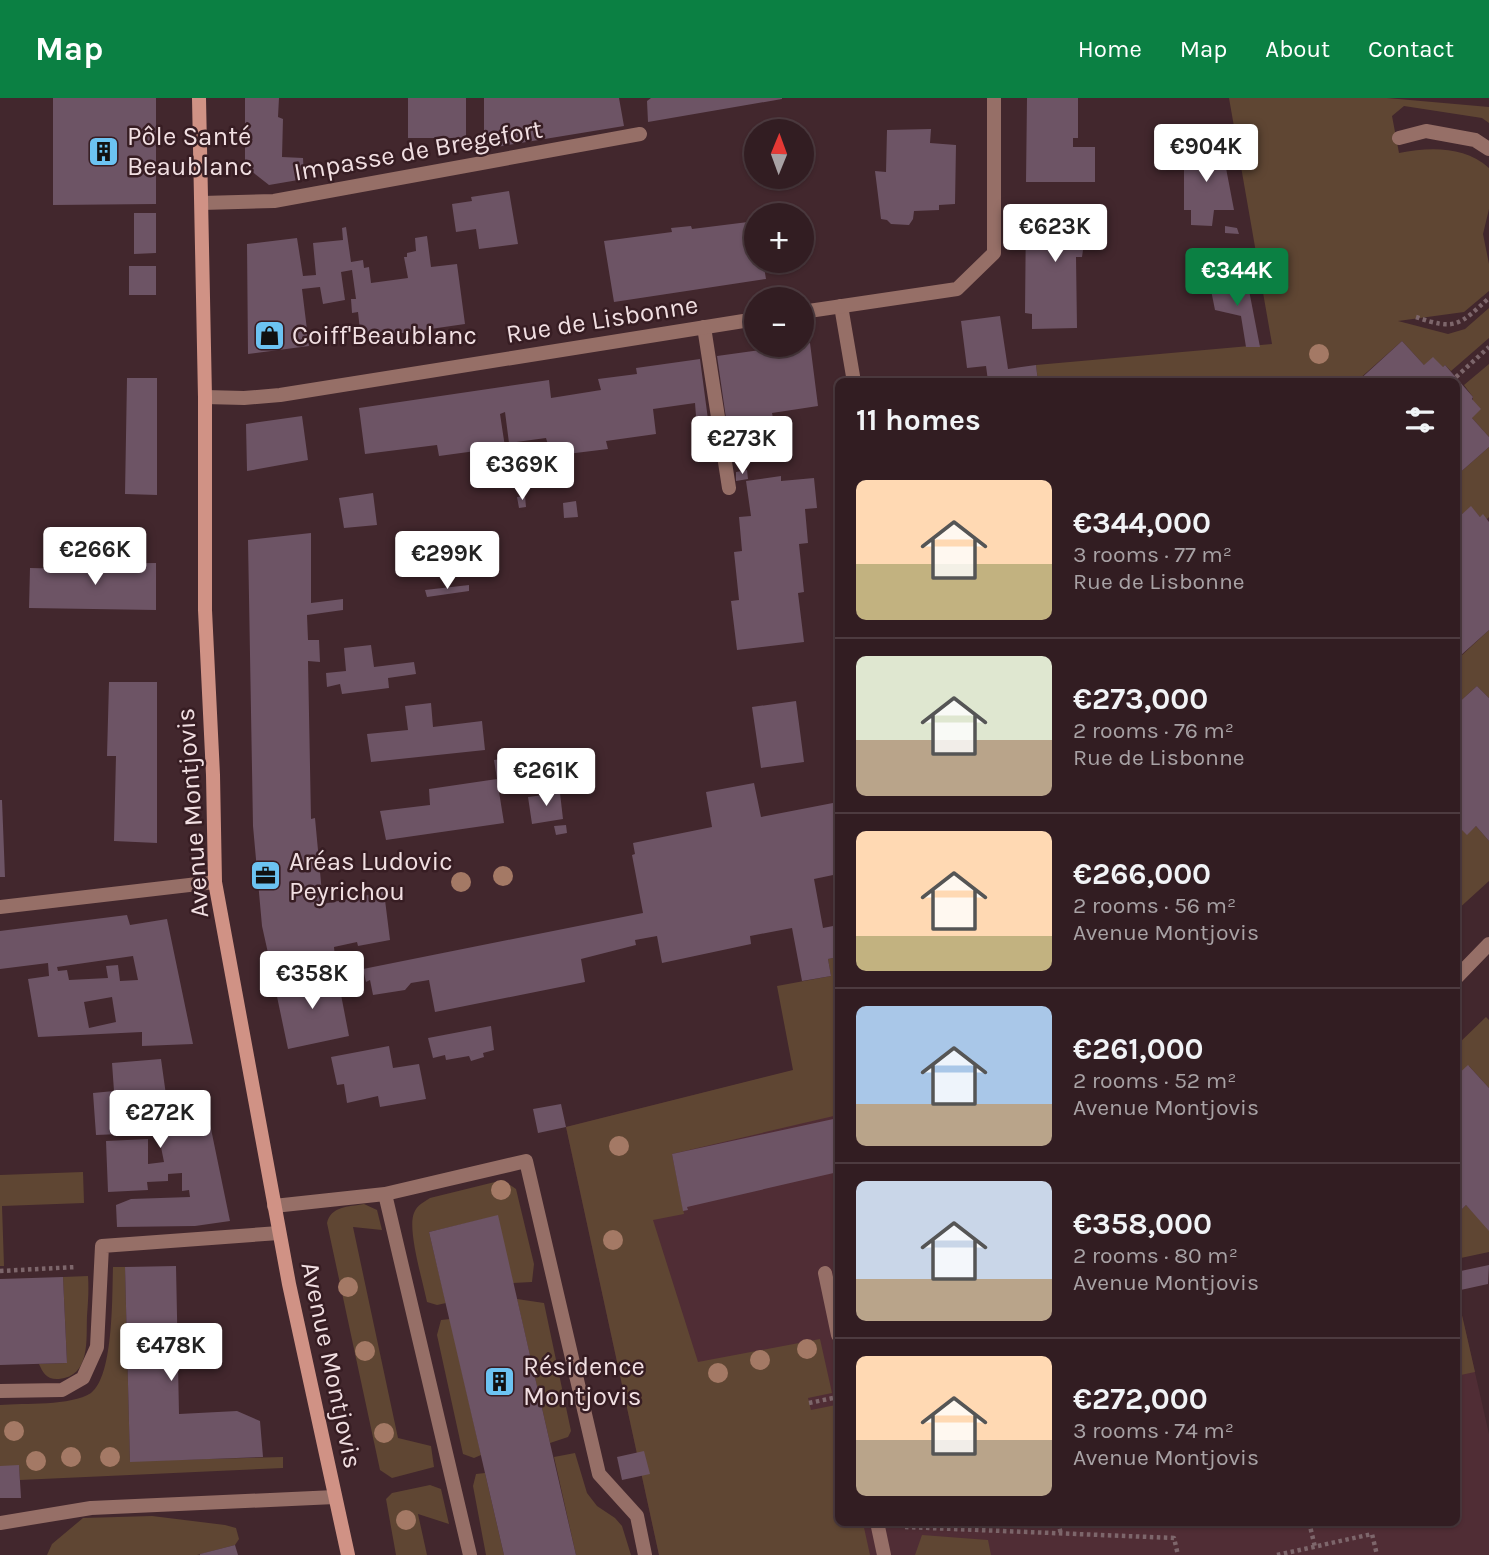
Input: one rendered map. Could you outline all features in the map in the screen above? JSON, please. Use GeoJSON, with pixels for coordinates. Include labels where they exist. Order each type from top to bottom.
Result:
{"type":"FeatureCollection","features":[{"type":"Feature","properties":{"kind":"main road","name":"Avenue Montjovis"},"geometry":{"type":"LineString","coordinates":[[199,98],[205,397],[205,610],[215,882],[279,1233],[348,1555]]}},
{"type":"Feature","properties":{"kind":"street"},"geometry":{"type":"LineString","coordinates":[[814,311],[957,289],[994,253],[994,98]]}},
{"type":"Feature","properties":{"kind":"street"},"geometry":{"type":"LineString","coordinates":[[1399,138],[1426,131],[1475,139],[1489,149]]}},
{"type":"Feature","properties":{"kind":"street","name":"Impasse de Bregefort"},"geometry":{"type":"LineString","coordinates":[[202,203],[274,201],[640,134]]}},
{"type":"Feature","properties":{"kind":"street"},"geometry":{"type":"LineString","coordinates":[[841,306],[853,378]]}},
{"type":"Feature","properties":{"kind":"street","name":"Rue de Lisbonne"},"geometry":{"type":"LineString","coordinates":[[205,397],[280,395],[744,321]]}},
{"type":"Feature","properties":{"kind":"street"},"geometry":{"type":"LineString","coordinates":[[704,327],[729,488]]}},
{"type":"Feature","properties":{"kind":"street"},"geometry":{"type":"LineString","coordinates":[[0,907],[215,882]]}},
{"type":"Feature","properties":{"kind":"street"},"geometry":{"type":"LineString","coordinates":[[1460,974],[1489,944]]}},
{"type":"Feature","properties":{"kind":"street"},"geometry":{"type":"LineString","coordinates":[[274,1206],[385,1194],[526,1161],[599,1474],[636,1516],[645,1555]]}},
{"type":"Feature","properties":{"kind":"street"},"geometry":{"type":"LineString","coordinates":[[385,1194],[470,1555]]}},
{"type":"Feature","properties":{"kind":"street"},"geometry":{"type":"LineString","coordinates":[[0,1391],[62,1390],[83,1378],[97,1347],[102,1247],[279,1233]]}},
{"type":"Feature","properties":{"kind":"street"},"geometry":{"type":"LineString","coordinates":[[825,1273],[835,1321]]}},
{"type":"Feature","properties":{"kind":"street"},"geometry":{"type":"LineString","coordinates":[[0,1523],[91,1508],[335,1497]]}},
{"type":"Feature","properties":{"kind":"street"},"geometry":{"type":"LineString","coordinates":[[878,1527],[884,1555]]}},
{"type":"Feature","properties":{"kind":"path"},"geometry":{"type":"LineString","coordinates":[[1416,317],[1442,326],[1454,324],[1465,320],[1489,298]]}},
{"type":"Feature","properties":{"kind":"path"},"geometry":{"type":"LineString","coordinates":[[1456,377],[1489,346]]}},
{"type":"Feature","properties":{"kind":"path"},"geometry":{"type":"LineString","coordinates":[[0,1271],[101,1266]]}},
{"type":"Feature","properties":{"kind":"path"},"geometry":{"type":"LineString","coordinates":[[809,1403],[835,1398]]}},
{"type":"Feature","properties":{"kind":"path"},"geometry":{"type":"LineString","coordinates":[[1059,1526],[1061,1534]]}},
{"type":"Feature","properties":{"kind":"path"},"geometry":{"type":"LineString","coordinates":[[1310,1526],[1315,1547]]}},
{"type":"Feature","properties":{"kind":"path"},"geometry":{"type":"LineString","coordinates":[[878,1527],[1174,1538],[1178,1555]]}},
{"type":"Feature","properties":{"kind":"path"},"geometry":{"type":"LineString","coordinates":[[1277,1555],[1372,1534],[1377,1555]]}},
{"type":"Feature","properties":{"kind":"shaded area"},"geometry":{"type":"Polygon","coordinates":[[[1229,98],[1387,98],[1489,107],[1489,123],[1482,118],[1404,106],[1392,116],[1399,153],[1435,149],[1458,152],[1489,168],[1489,209],[1483,234],[1489,264],[1489,291],[1464,312],[1398,321],[1448,334],[1465,329],[1489,308],[1489,338],[1451,371],[1445,365],[1424,365],[1402,341],[1360,378],[1038,378],[1036,365],[1272,344],[1229,98]]]}},
{"type":"Feature","properties":{"kind":"shaded area"},"geometry":{"type":"Polygon","coordinates":[[[1489,364],[1489,437],[1472,418],[1473,397],[1464,385],[1489,364]]]}},
{"type":"Feature","properties":{"kind":"shaded area"},"geometry":{"type":"Polygon","coordinates":[[[1489,447],[1487,519],[1480,517],[1471,507],[1460,514],[1460,472],[1489,447]]]}},
{"type":"Feature","properties":{"kind":"shaded area"},"geometry":{"type":"Polygon","coordinates":[[[1489,630],[1489,698],[1477,686],[1460,701],[1461,656],[1489,630]]]}},
{"type":"Feature","properties":{"kind":"shaded area"},"geometry":{"type":"Polygon","coordinates":[[[1476,826],[1489,841],[1489,881],[1460,907],[1460,828],[1467,834],[1476,826]]]}},
{"type":"Feature","properties":{"kind":"shaded area"},"geometry":{"type":"Polygon","coordinates":[[[835,958],[835,1116],[672,1154],[684,1214],[653,1220],[698,1362],[820,1339],[832,1393],[808,1398],[811,1410],[835,1405],[835,1526],[864,1526],[870,1555],[659,1555],[566,1127],[793,1070],[777,986],[831,976],[828,959],[835,958]]]}},
{"type":"Feature","properties":{"kind":"shaded area"},"geometry":{"type":"Polygon","coordinates":[[[1486,1017],[1489,1020],[1489,1088],[1469,1066],[1460,1073],[1460,1042],[1486,1017]]]}},
{"type":"Feature","properties":{"kind":"shaded area"},"geometry":{"type":"Polygon","coordinates":[[[835,1060],[835,1526],[1460,1526],[1460,1307],[1489,1434],[1489,1555],[659,1555],[566,1127],[835,1060]]]}},
{"type":"Feature","properties":{"kind":"shaded area"},"geometry":{"type":"Polygon","coordinates":[[[83,1172],[84,1203],[2,1206],[4,1266],[0,1266],[0,1175],[83,1172]]]}},
{"type":"Feature","properties":{"kind":"shaded area"},"geometry":{"type":"Polygon","coordinates":[[[503,1180],[516,1189],[534,1264],[532,1282],[513,1283],[497,1216],[429,1232],[446,1303],[437,1305],[427,1302],[414,1243],[412,1221],[415,1210],[430,1198],[503,1180]]]}},
{"type":"Feature","properties":{"kind":"shaded area"},"geometry":{"type":"Polygon","coordinates":[[[364,1204],[377,1210],[382,1230],[353,1227],[398,1438],[431,1446],[434,1467],[392,1478],[380,1470],[327,1223],[336,1210],[364,1204]]]}},
{"type":"Feature","properties":{"kind":"shaded area"},"geometry":{"type":"Polygon","coordinates":[[[1466,1205],[1489,1229],[1489,1252],[1460,1258],[1460,1211],[1466,1205]]]}},
{"type":"Feature","properties":{"kind":"shaded area"},"geometry":{"type":"Polygon","coordinates":[[[113,1267],[125,1267],[130,1461],[283,1457],[283,1468],[20,1480],[19,1466],[0,1466],[0,1405],[72,1400],[91,1393],[99,1384],[108,1353],[113,1267]]]}},
{"type":"Feature","properties":{"kind":"shaded area"},"geometry":{"type":"Polygon","coordinates":[[[88,1276],[86,1345],[82,1364],[69,1376],[59,1379],[48,1377],[39,1364],[67,1363],[63,1277],[88,1276]]]}},
{"type":"Feature","properties":{"kind":"shaded area"},"geometry":{"type":"Polygon","coordinates":[[[517,1299],[544,1303],[571,1431],[568,1437],[550,1443],[517,1299]]]}},
{"type":"Feature","properties":{"kind":"shaded area"},"geometry":{"type":"Polygon","coordinates":[[[1460,1306],[1475,1372],[1460,1375],[1460,1306]]]}},
{"type":"Feature","properties":{"kind":"shaded area"},"geometry":{"type":"Polygon","coordinates":[[[450,1319],[481,1455],[474,1458],[463,1454],[437,1335],[441,1320],[450,1319]]]}},
{"type":"Feature","properties":{"kind":"shaded area"},"geometry":{"type":"Polygon","coordinates":[[[575,1453],[587,1493],[597,1506],[622,1526],[631,1555],[576,1555],[554,1457],[575,1453]]]}},
{"type":"Feature","properties":{"kind":"shaded area"},"geometry":{"type":"Polygon","coordinates":[[[485,1473],[504,1555],[486,1555],[473,1486],[476,1474],[485,1473]]]}},
{"type":"Feature","properties":{"kind":"shaded area"},"geometry":{"type":"Polygon","coordinates":[[[430,1485],[441,1489],[449,1524],[418,1514],[427,1555],[396,1555],[386,1499],[392,1493],[430,1485]]]}},
{"type":"Feature","properties":{"kind":"shaded area"},"geometry":{"type":"Polygon","coordinates":[[[152,1516],[225,1525],[236,1528],[239,1539],[235,1545],[197,1555],[47,1555],[52,1544],[83,1518],[152,1516]]]}},
{"type":"Feature","properties":{"kind":"shaded area"},"geometry":{"type":"Polygon","coordinates":[[[922,1535],[988,1540],[991,1555],[915,1555],[922,1535]]]}},
{"type":"Feature","properties":{"kind":"building","name":"Pôle Santé Beaublanc"},"geometry":{"type":"Polygon","coordinates":[[[53,98],[156,98],[156,204],[53,205],[53,98]]]}},
{"type":"Feature","properties":{"kind":"building"},"geometry":{"type":"Polygon","coordinates":[[[245,98],[279,98],[278,117],[283,119],[282,157],[303,158],[304,179],[269,185],[245,166],[245,98]]]}},
{"type":"Feature","properties":{"kind":"building"},"geometry":{"type":"Polygon","coordinates":[[[408,98],[466,98],[466,138],[408,138],[408,98]]]}},
{"type":"Feature","properties":{"kind":"building"},"geometry":{"type":"Polygon","coordinates":[[[484,98],[619,98],[624,126],[484,149],[484,98]]]}},
{"type":"Feature","properties":{"kind":"building"},"geometry":{"type":"Polygon","coordinates":[[[651,98],[782,99],[648,122],[647,101],[651,98]]]}},
{"type":"Feature","properties":{"kind":"building"},"geometry":{"type":"Polygon","coordinates":[[[1027,98],[1078,98],[1078,138],[1073,138],[1073,147],[1095,147],[1095,182],[1026,182],[1027,98]]]}},
{"type":"Feature","properties":{"kind":"building"},"geometry":{"type":"Polygon","coordinates":[[[931,129],[930,143],[956,145],[955,204],[939,205],[939,210],[914,211],[909,225],[891,224],[881,219],[875,171],[886,172],[887,130],[931,129]]]}},
{"type":"Feature","properties":{"kind":"building"},"geometry":{"type":"Polygon","coordinates":[[[1184,147],[1222,147],[1234,210],[1214,210],[1212,226],[1191,225],[1191,210],[1184,210],[1184,147]]]}},
{"type":"Feature","properties":{"kind":"building"},"geometry":{"type":"Polygon","coordinates":[[[509,191],[518,244],[479,249],[476,229],[456,232],[452,204],[472,201],[471,197],[509,191]]]}},
{"type":"Feature","properties":{"kind":"building"},"geometry":{"type":"Polygon","coordinates":[[[1026,210],[1095,210],[1095,249],[1083,250],[1082,257],[1076,257],[1077,328],[1032,329],[1032,314],[1025,313],[1026,210]]]}},
{"type":"Feature","properties":{"kind":"building"},"geometry":{"type":"Polygon","coordinates":[[[134,213],[156,213],[156,253],[134,254],[134,213]]]}},
{"type":"Feature","properties":{"kind":"building"},"geometry":{"type":"Polygon","coordinates":[[[744,222],[744,273],[765,273],[766,279],[614,302],[604,241],[672,232],[671,228],[691,226],[692,229],[744,222]]]}},
{"type":"Feature","properties":{"kind":"building"},"geometry":{"type":"Polygon","coordinates":[[[1225,226],[1237,228],[1239,234],[1225,233],[1225,226]]]}},
{"type":"Feature","properties":{"kind":"building"},"geometry":{"type":"Polygon","coordinates":[[[346,227],[351,262],[363,260],[364,268],[369,267],[371,283],[408,278],[404,257],[407,257],[407,253],[416,251],[415,238],[427,236],[431,267],[457,264],[465,324],[361,339],[358,312],[352,313],[351,299],[356,299],[352,270],[341,272],[345,300],[323,304],[320,287],[302,289],[309,346],[248,354],[247,244],[297,238],[303,276],[316,275],[313,243],[343,240],[342,228],[346,227]]]}},
{"type":"Feature","properties":{"kind":"building"},"geometry":{"type":"Polygon","coordinates":[[[129,266],[156,266],[156,295],[129,295],[129,266]]]}},
{"type":"Feature","properties":{"kind":"building"},"geometry":{"type":"Polygon","coordinates":[[[1210,285],[1248,285],[1260,347],[1246,347],[1241,316],[1215,310],[1210,285]]]}},
{"type":"Feature","properties":{"kind":"building"},"geometry":{"type":"Polygon","coordinates":[[[1000,316],[1008,369],[1036,365],[1038,378],[988,378],[986,366],[967,368],[961,321],[1000,316]]]}},
{"type":"Feature","properties":{"kind":"building"},"geometry":{"type":"Polygon","coordinates":[[[1402,341],[1424,365],[1433,357],[1456,378],[1361,378],[1402,341]]]}},
{"type":"Feature","properties":{"kind":"building"},"geometry":{"type":"Polygon","coordinates":[[[744,352],[744,357],[812,357],[818,406],[772,413],[773,418],[727,425],[717,356],[744,352]]]}},
{"type":"Feature","properties":{"kind":"building"},"geometry":{"type":"Polygon","coordinates":[[[700,359],[709,427],[697,429],[695,403],[653,409],[656,434],[606,441],[608,449],[559,455],[557,448],[549,448],[546,438],[509,443],[505,412],[500,414],[505,447],[439,456],[437,445],[365,454],[359,408],[549,380],[551,398],[601,390],[598,379],[637,374],[636,368],[700,359]]]}},
{"type":"Feature","properties":{"kind":"building"},"geometry":{"type":"Polygon","coordinates":[[[127,378],[157,378],[157,495],[125,494],[127,378]]]}},
{"type":"Feature","properties":{"kind":"building"},"geometry":{"type":"Polygon","coordinates":[[[1460,382],[1481,409],[1472,418],[1489,437],[1489,447],[1460,472],[1460,382]]]}},
{"type":"Feature","properties":{"kind":"building"},"geometry":{"type":"Polygon","coordinates":[[[302,416],[308,460],[247,471],[246,424],[302,416]]]}},
{"type":"Feature","properties":{"kind":"building"},"geometry":{"type":"Polygon","coordinates":[[[747,470],[748,479],[736,481],[736,472],[747,470]]]}},
{"type":"Feature","properties":{"kind":"building"},"geometry":{"type":"Polygon","coordinates":[[[781,476],[781,481],[814,478],[817,508],[805,509],[808,543],[799,544],[804,592],[798,593],[804,642],[737,650],[731,601],[739,600],[734,552],[742,551],[739,517],[751,516],[746,481],[781,476]]]}},
{"type":"Feature","properties":{"kind":"building"},"geometry":{"type":"Polygon","coordinates":[[[373,493],[377,525],[344,528],[339,498],[373,493]]]}},
{"type":"Feature","properties":{"kind":"building"},"geometry":{"type":"Polygon","coordinates":[[[525,496],[526,507],[519,508],[517,497],[525,496]]]}},
{"type":"Feature","properties":{"kind":"building"},"geometry":{"type":"Polygon","coordinates":[[[576,501],[578,517],[564,518],[563,503],[576,501]]]}},
{"type":"Feature","properties":{"kind":"building"},"geometry":{"type":"Polygon","coordinates":[[[1471,506],[1480,517],[1483,514],[1489,522],[1489,630],[1460,656],[1460,514],[1471,506]]]}},
{"type":"Feature","properties":{"kind":"building"},"geometry":{"type":"Polygon","coordinates":[[[311,533],[311,603],[343,599],[343,610],[307,615],[308,640],[319,640],[320,662],[308,661],[311,819],[315,818],[323,904],[393,890],[395,897],[385,900],[390,940],[358,946],[357,942],[334,947],[335,958],[272,971],[262,926],[253,826],[248,540],[311,533]]]}},
{"type":"Feature","properties":{"kind":"building"},"geometry":{"type":"Polygon","coordinates":[[[156,563],[156,610],[29,608],[30,568],[73,569],[74,564],[156,563]]]}},
{"type":"Feature","properties":{"kind":"building"},"geometry":{"type":"Polygon","coordinates":[[[469,585],[469,591],[427,597],[425,590],[469,585]]]}},
{"type":"Feature","properties":{"kind":"building"},"geometry":{"type":"Polygon","coordinates":[[[371,645],[374,667],[414,662],[416,674],[388,678],[389,688],[342,694],[340,684],[327,687],[326,673],[346,671],[344,648],[371,645]]]}},
{"type":"Feature","properties":{"kind":"building"},"geometry":{"type":"Polygon","coordinates":[[[109,682],[157,682],[157,843],[114,841],[116,756],[107,756],[109,682]]]}},
{"type":"Feature","properties":{"kind":"building"},"geometry":{"type":"Polygon","coordinates":[[[1477,686],[1489,698],[1489,841],[1476,826],[1467,835],[1460,828],[1460,701],[1477,686]]]}},
{"type":"Feature","properties":{"kind":"building"},"geometry":{"type":"Polygon","coordinates":[[[796,701],[804,762],[761,768],[752,707],[796,701]]]}},
{"type":"Feature","properties":{"kind":"building"},"geometry":{"type":"Polygon","coordinates":[[[431,703],[433,727],[482,721],[485,750],[371,762],[367,734],[408,730],[405,706],[431,703]]]}},
{"type":"Feature","properties":{"kind":"building"},"geometry":{"type":"Polygon","coordinates":[[[523,756],[526,776],[497,779],[494,760],[523,756]]]}},
{"type":"Feature","properties":{"kind":"building"},"geometry":{"type":"Polygon","coordinates":[[[497,779],[504,823],[386,840],[380,811],[430,805],[429,789],[497,779]]]}},
{"type":"Feature","properties":{"kind":"building"},"geometry":{"type":"Polygon","coordinates":[[[754,783],[761,817],[835,803],[835,875],[814,879],[823,928],[835,926],[835,958],[828,959],[831,976],[802,981],[792,928],[750,936],[751,944],[662,963],[657,936],[635,940],[636,945],[581,959],[585,982],[435,1012],[429,980],[411,983],[405,990],[373,995],[370,980],[366,982],[363,969],[643,913],[632,855],[635,854],[633,843],[712,827],[706,792],[754,783]]]}},
{"type":"Feature","properties":{"kind":"building"},"geometry":{"type":"Polygon","coordinates":[[[560,793],[563,819],[532,824],[528,797],[560,793]]]}},
{"type":"Feature","properties":{"kind":"building"},"geometry":{"type":"Polygon","coordinates":[[[2,800],[5,877],[0,877],[2,800]]]}},
{"type":"Feature","properties":{"kind":"building"},"geometry":{"type":"Polygon","coordinates":[[[566,825],[567,833],[556,835],[554,826],[566,825]]]}},
{"type":"Feature","properties":{"kind":"building"},"geometry":{"type":"Polygon","coordinates":[[[127,915],[130,925],[167,919],[193,1044],[142,1046],[142,1032],[38,1037],[28,979],[49,976],[48,963],[0,969],[0,931],[127,915]],[[133,956],[57,967],[58,971],[67,970],[69,980],[108,978],[106,966],[118,965],[120,981],[138,980],[133,956]],[[112,997],[84,1002],[89,1028],[116,1022],[112,997]]]}},
{"type":"Feature","properties":{"kind":"building"},"geometry":{"type":"Polygon","coordinates":[[[337,974],[349,1036],[288,1049],[275,987],[337,974]]]}},
{"type":"Feature","properties":{"kind":"building"},"geometry":{"type":"Polygon","coordinates":[[[491,1026],[494,1050],[483,1053],[484,1057],[471,1061],[469,1056],[446,1060],[445,1055],[433,1058],[428,1038],[491,1026]]]}},
{"type":"Feature","properties":{"kind":"building"},"geometry":{"type":"Polygon","coordinates":[[[389,1046],[393,1068],[419,1064],[426,1099],[380,1107],[378,1096],[347,1103],[344,1084],[337,1085],[331,1057],[389,1046]]]}},
{"type":"Feature","properties":{"kind":"building"},"geometry":{"type":"Polygon","coordinates":[[[161,1059],[166,1095],[204,1095],[230,1221],[195,1226],[117,1227],[116,1205],[131,1199],[190,1197],[189,1190],[182,1191],[182,1173],[168,1174],[168,1181],[147,1182],[148,1190],[108,1192],[106,1141],[148,1139],[148,1164],[164,1162],[153,1107],[148,1108],[149,1116],[123,1116],[124,1131],[120,1134],[96,1135],[93,1093],[114,1091],[112,1063],[161,1059]]]}},
{"type":"Feature","properties":{"kind":"building"},"geometry":{"type":"Polygon","coordinates":[[[1468,1065],[1489,1088],[1489,1231],[1466,1205],[1460,1211],[1460,1072],[1468,1065]]]}},
{"type":"Feature","properties":{"kind":"building"},"geometry":{"type":"Polygon","coordinates":[[[561,1104],[566,1127],[538,1133],[533,1109],[561,1104]]]}},
{"type":"Feature","properties":{"kind":"building"},"geometry":{"type":"Polygon","coordinates":[[[835,1119],[835,1173],[687,1207],[688,1210],[683,1211],[672,1154],[835,1119]]]}},
{"type":"Feature","properties":{"kind":"building","name":"Résidence Montjovis"},"geometry":{"type":"Polygon","coordinates":[[[498,1215],[576,1555],[504,1555],[429,1232],[498,1215]]]}},
{"type":"Feature","properties":{"kind":"building"},"geometry":{"type":"Polygon","coordinates":[[[1489,1265],[1488,1284],[1460,1290],[1460,1271],[1489,1265]]]}},
{"type":"Feature","properties":{"kind":"building"},"geometry":{"type":"Polygon","coordinates":[[[176,1266],[179,1414],[237,1411],[260,1421],[263,1457],[130,1462],[125,1267],[176,1266]]]}},
{"type":"Feature","properties":{"kind":"building"},"geometry":{"type":"Polygon","coordinates":[[[63,1277],[67,1363],[0,1365],[0,1279],[63,1277]]]}},
{"type":"Feature","properties":{"kind":"building"},"geometry":{"type":"Polygon","coordinates":[[[644,1451],[650,1474],[622,1480],[617,1457],[644,1451]]]}},
{"type":"Feature","properties":{"kind":"building"},"geometry":{"type":"Polygon","coordinates":[[[19,1465],[21,1498],[0,1498],[0,1466],[19,1465]]]}},
{"type":"Feature","properties":{"kind":"building"},"geometry":{"type":"Polygon","coordinates":[[[235,1545],[238,1555],[200,1555],[200,1554],[235,1545]]]}},
{"type":"Feature","properties":{"kind":"place","name":"Pôle Santé Beaublanc"},"geometry":{"type":"Point","coordinates":[104,151]}},
{"type":"Feature","properties":{"kind":"place","name":"Coiff'Beaublanc"},"geometry":{"type":"Point","coordinates":[269,335]}},
{"type":"Feature","properties":{"kind":"place","name":"Aréas Ludovic Peyrichou"},"geometry":{"type":"Point","coordinates":[266,876]}},
{"type":"Feature","properties":{"kind":"place","name":"Résidence Montjovis"},"geometry":{"type":"Point","coordinates":[500,1381]}}]}
